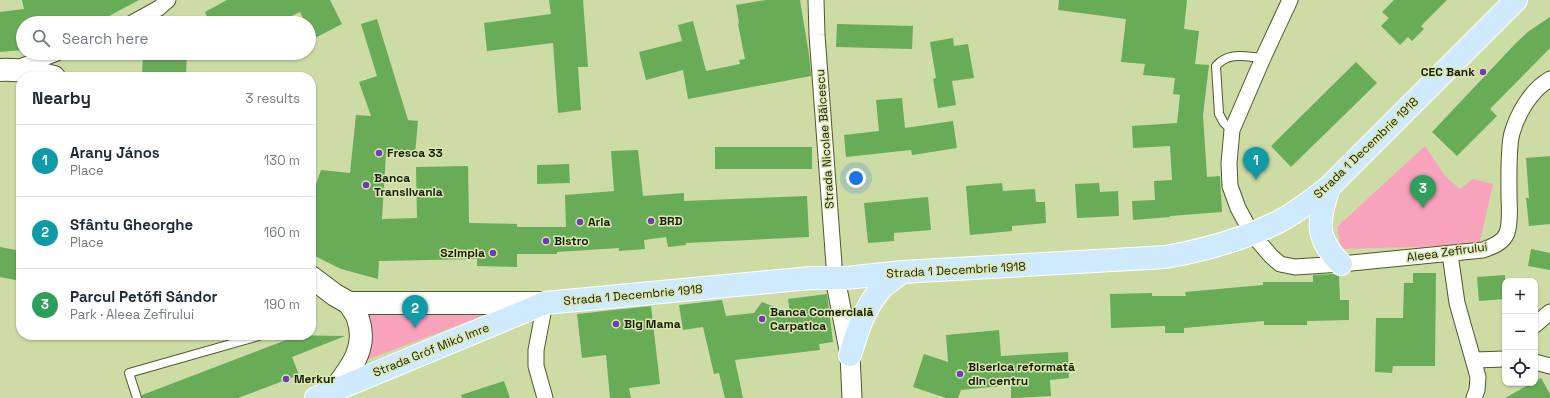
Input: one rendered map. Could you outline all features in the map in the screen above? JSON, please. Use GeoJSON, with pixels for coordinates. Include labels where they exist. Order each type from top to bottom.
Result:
{"type":"FeatureCollection","features":[{"type":"Feature","properties":{"kind":"main road","name":"Strada 1 Decembrie 1918"},"geometry":{"type":"LineString","coordinates":[[349,303],[546,303],[811,278],[835,278],[902,272],[1166,257],[1198,252],[1252,234],[1279,222],[1304,206],[1329,187],[1517,2]]}},
{"type":"Feature","properties":{"kind":"main road"},"geometry":{"type":"LineString","coordinates":[[7,70],[34,72]]}},
{"type":"Feature","properties":{"kind":"main road"},"geometry":{"type":"LineString","coordinates":[[1329,187],[1321,211],[1320,228],[1329,252],[1341,264]]}},
{"type":"Feature","properties":{"kind":"main road"},"geometry":{"type":"LineString","coordinates":[[850,355],[860,324],[869,305],[881,289],[902,272]]}},
{"type":"Feature","properties":{"kind":"main road"},"geometry":{"type":"LineString","coordinates":[[316,281],[349,303],[358,319],[361,345],[357,359],[330,395]]}},
{"type":"Feature","properties":{"kind":"main road","name":"Strada Gróf Mikó Imre"},"geometry":{"type":"LineString","coordinates":[[330,395],[546,303]]}},
{"type":"Feature","properties":{"kind":"street"},"geometry":{"type":"LineString","coordinates":[[145,16],[159,8],[168,0]]}},
{"type":"Feature","properties":{"kind":"street","name":"Strada Nicolae Bălcescu"},"geometry":{"type":"LineString","coordinates":[[816,0],[817,35],[835,278]]}},
{"type":"Feature","properties":{"kind":"street","name":"Aleea Zefirului"},"geometry":{"type":"LineString","coordinates":[[1290,0],[1232,130],[1229,163],[1230,186],[1238,208],[1252,234],[1280,264],[1295,267],[1341,264],[1483,250],[1498,244],[1507,234],[1509,218],[1508,173],[1512,134],[1522,108],[1550,79]]}},
{"type":"Feature","properties":{"kind":"street"},"geometry":{"type":"LineString","coordinates":[[7,70],[36,60]]}},
{"type":"Feature","properties":{"kind":"street"},"geometry":{"type":"LineString","coordinates":[[1450,254],[1457,303],[1478,377],[1477,390],[1474,398]]}},
{"type":"Feature","properties":{"kind":"street"},"geometry":{"type":"LineString","coordinates":[[835,278],[850,355],[852,398]]}},
{"type":"Feature","properties":{"kind":"street"},"geometry":{"type":"LineString","coordinates":[[545,398],[536,366],[536,350],[546,303]]}},
{"type":"Feature","properties":{"kind":"street"},"geometry":{"type":"LineString","coordinates":[[1538,322],[1550,312]]}},
{"type":"Feature","properties":{"kind":"street"},"geometry":{"type":"LineString","coordinates":[[1474,360],[1502,357]]}},
{"type":"Feature","properties":{"kind":"street"},"geometry":{"type":"LineString","coordinates":[[1538,363],[1550,366]]}},
{"type":"Feature","properties":{"kind":"lane"},"geometry":{"type":"LineString","coordinates":[[1232,130],[1224,123],[1219,114],[1216,66],[1222,59],[1233,56],[1263,58]]}},
{"type":"Feature","properties":{"kind":"lane"},"geometry":{"type":"LineString","coordinates":[[137,398],[129,373],[245,340]]}},
{"type":"Feature","properties":{"kind":"shaded area"},"geometry":{"type":"Polygon","coordinates":[[[1425,146],[1446,177],[1460,189],[1473,179],[1493,184],[1479,245],[1341,249],[1337,227],[1425,146]]]}},
{"type":"Feature","properties":{"kind":"shaded area"},"geometry":{"type":"Polygon","coordinates":[[[501,309],[366,360],[371,341],[371,330],[364,311],[501,309]]]}},
{"type":"Feature","properties":{"kind":"building"},"geometry":{"type":"Polygon","coordinates":[[[22,0],[139,0],[109,16],[16,16],[16,51],[0,52],[0,12],[24,9],[22,0]]]}},
{"type":"Feature","properties":{"kind":"building"},"geometry":{"type":"Polygon","coordinates":[[[227,0],[330,0],[342,24],[316,37],[316,16],[302,16],[300,12],[292,16],[207,16],[205,12],[227,0]]]}},
{"type":"Feature","properties":{"kind":"building"},"geometry":{"type":"Polygon","coordinates":[[[549,0],[583,0],[588,67],[578,67],[581,110],[558,113],[553,43],[487,51],[484,23],[551,14],[549,0]]]}},
{"type":"Feature","properties":{"kind":"building"},"geometry":{"type":"Polygon","coordinates":[[[766,0],[800,0],[811,76],[688,99],[683,70],[646,80],[639,52],[682,41],[678,25],[693,21],[706,71],[740,64],[739,60],[745,59],[736,5],[766,0]]]}},
{"type":"Feature","properties":{"kind":"building"},"geometry":{"type":"Polygon","coordinates":[[[1059,0],[1187,0],[1184,29],[1199,31],[1195,64],[1209,65],[1203,115],[1207,177],[1220,176],[1222,212],[1133,220],[1132,201],[1155,200],[1154,181],[1172,180],[1170,146],[1133,148],[1132,126],[1177,123],[1180,95],[1173,94],[1175,78],[1143,75],[1145,64],[1121,62],[1126,19],[1058,10],[1059,0]]]}},
{"type":"Feature","properties":{"kind":"building"},"geometry":{"type":"Polygon","coordinates":[[[1394,0],[1447,0],[1421,26],[1424,29],[1412,41],[1408,37],[1400,45],[1381,26],[1389,18],[1382,12],[1394,0]]]}},
{"type":"Feature","properties":{"kind":"building"},"geometry":{"type":"Polygon","coordinates":[[[1550,17],[1550,48],[1490,109],[1497,116],[1457,156],[1432,132],[1516,43],[1529,31],[1550,17]]]}},
{"type":"Feature","properties":{"kind":"building"},"geometry":{"type":"Polygon","coordinates":[[[377,19],[408,120],[418,121],[415,154],[386,154],[382,219],[417,218],[416,167],[468,166],[469,223],[517,224],[517,227],[566,227],[565,195],[614,191],[611,151],[638,150],[643,196],[684,193],[684,201],[807,196],[809,237],[686,243],[686,245],[668,247],[666,237],[644,240],[645,249],[619,251],[619,248],[557,252],[557,254],[517,254],[517,267],[477,266],[477,259],[379,261],[378,279],[341,269],[316,256],[316,184],[321,170],[350,173],[356,115],[371,116],[359,82],[377,76],[361,24],[377,19]]]}},
{"type":"Feature","properties":{"kind":"building"},"geometry":{"type":"Polygon","coordinates":[[[837,24],[913,26],[912,49],[836,47],[837,24]]]}},
{"type":"Feature","properties":{"kind":"building"},"geometry":{"type":"Polygon","coordinates":[[[953,38],[954,46],[968,44],[974,78],[952,81],[956,105],[938,108],[933,79],[936,78],[930,42],[953,38]]]}},
{"type":"Feature","properties":{"kind":"building"},"geometry":{"type":"Polygon","coordinates":[[[143,60],[187,60],[186,72],[142,72],[143,60]]]}},
{"type":"Feature","properties":{"kind":"building"},"geometry":{"type":"Polygon","coordinates":[[[1356,62],[1377,83],[1291,167],[1271,146],[1356,62]]]}},
{"type":"Feature","properties":{"kind":"building"},"geometry":{"type":"Polygon","coordinates":[[[902,98],[905,128],[953,121],[957,148],[912,155],[911,150],[846,157],[844,135],[879,131],[876,100],[902,98]]]}},
{"type":"Feature","properties":{"kind":"building"},"geometry":{"type":"Polygon","coordinates":[[[715,147],[812,147],[812,169],[715,169],[715,147]]]}},
{"type":"Feature","properties":{"kind":"building"},"geometry":{"type":"Polygon","coordinates":[[[1550,156],[1550,224],[1529,226],[1526,198],[1529,198],[1526,158],[1550,156]]]}},
{"type":"Feature","properties":{"kind":"building"},"geometry":{"type":"Polygon","coordinates":[[[569,164],[570,183],[537,184],[537,165],[569,164]]]}},
{"type":"Feature","properties":{"kind":"building"},"geometry":{"type":"Polygon","coordinates":[[[1002,183],[1003,191],[1035,189],[1036,202],[1045,202],[1046,223],[1012,226],[1012,231],[970,235],[966,186],[1002,183]]]}},
{"type":"Feature","properties":{"kind":"building"},"geometry":{"type":"Polygon","coordinates":[[[1099,183],[1100,192],[1118,191],[1119,216],[1077,218],[1075,184],[1099,183]]]}},
{"type":"Feature","properties":{"kind":"building"},"geometry":{"type":"Polygon","coordinates":[[[928,197],[931,230],[894,233],[894,241],[868,243],[864,203],[928,197]]]}},
{"type":"Feature","properties":{"kind":"building"},"geometry":{"type":"Polygon","coordinates":[[[0,247],[16,250],[16,280],[0,277],[0,247]]]}},
{"type":"Feature","properties":{"kind":"building"},"geometry":{"type":"Polygon","coordinates":[[[1531,249],[1550,253],[1550,270],[1528,266],[1531,249]]]}},
{"type":"Feature","properties":{"kind":"building"},"geometry":{"type":"Polygon","coordinates":[[[1413,273],[1436,273],[1435,366],[1393,366],[1392,373],[1375,372],[1376,318],[1403,318],[1404,283],[1413,283],[1413,273]]]}},
{"type":"Feature","properties":{"kind":"building"},"geometry":{"type":"Polygon","coordinates":[[[1334,274],[1339,276],[1340,300],[1349,300],[1349,320],[1307,321],[1307,325],[1264,325],[1264,321],[1184,328],[1184,333],[1165,333],[1165,326],[1111,328],[1110,294],[1152,293],[1152,296],[1186,296],[1185,292],[1263,285],[1263,282],[1313,282],[1313,275],[1334,274]]]}},
{"type":"Feature","properties":{"kind":"building"},"geometry":{"type":"Polygon","coordinates":[[[1505,275],[1505,278],[1502,278],[1502,299],[1479,301],[1477,277],[1505,275]]]}},
{"type":"Feature","properties":{"kind":"building"},"geometry":{"type":"Polygon","coordinates":[[[827,294],[833,342],[819,344],[820,350],[735,360],[743,398],[725,398],[719,373],[714,374],[703,327],[683,330],[679,305],[722,300],[726,316],[754,313],[762,302],[790,313],[788,299],[827,294]]]}},
{"type":"Feature","properties":{"kind":"building"},"geometry":{"type":"Polygon","coordinates":[[[651,306],[660,384],[629,388],[631,398],[610,398],[606,355],[582,358],[577,314],[651,306]]]}},
{"type":"Feature","properties":{"kind":"building","name":"Biserica reformată din centru"},"geometry":{"type":"Polygon","coordinates":[[[999,330],[1001,356],[1068,352],[1069,378],[1050,380],[1051,396],[1011,398],[1011,385],[961,390],[958,398],[946,398],[913,387],[924,354],[948,362],[946,335],[999,330]]]}},
{"type":"Feature","properties":{"kind":"building"},"geometry":{"type":"Polygon","coordinates":[[[316,336],[345,336],[292,357],[299,375],[238,398],[142,398],[142,395],[286,340],[316,340],[316,336]]]}},
{"type":"Feature","properties":{"kind":"building"},"geometry":{"type":"Polygon","coordinates":[[[1541,378],[1550,394],[1550,398],[1505,398],[1527,386],[1538,386],[1538,380],[1541,378]]]}},
{"type":"Feature","properties":{"kind":"building"},"geometry":{"type":"Polygon","coordinates":[[[504,381],[510,398],[462,398],[461,395],[504,381]]]}},
{"type":"Feature","properties":{"kind":"place","name":"CEC Bank"},"geometry":{"type":"Point","coordinates":[1483,72]}},
{"type":"Feature","properties":{"kind":"place","name":"Fresca 33"},"geometry":{"type":"Point","coordinates":[379,153]}},
{"type":"Feature","properties":{"kind":"place","name":"Arany János"},"geometry":{"type":"Point","coordinates":[1256,180]}},
{"type":"Feature","properties":{"kind":"place","name":"Banca Transilvania"},"geometry":{"type":"Point","coordinates":[366,185]}},
{"type":"Feature","properties":{"kind":"place","name":"Parcul Petőfi Sándor"},"geometry":{"type":"Point","coordinates":[1423,208]}},
{"type":"Feature","properties":{"kind":"place","name":"BRD"},"geometry":{"type":"Point","coordinates":[651,221]}},
{"type":"Feature","properties":{"kind":"place","name":"Aria"},"geometry":{"type":"Point","coordinates":[580,222]}},
{"type":"Feature","properties":{"kind":"place","name":"Bistro"},"geometry":{"type":"Point","coordinates":[546,241]}},
{"type":"Feature","properties":{"kind":"place","name":"Szimpla"},"geometry":{"type":"Point","coordinates":[493,253]}},
{"type":"Feature","properties":{"kind":"place","name":"Banca Comercială Carpatica"},"geometry":{"type":"Point","coordinates":[762,319]}},
{"type":"Feature","properties":{"kind":"place","name":"Big Mama"},"geometry":{"type":"Point","coordinates":[616,324]}},
{"type":"Feature","properties":{"kind":"place","name":"Sfântu Gheorghe"},"geometry":{"type":"Point","coordinates":[415,328]}},
{"type":"Feature","properties":{"kind":"place","name":"Biserica reformată din centru"},"geometry":{"type":"Point","coordinates":[960,374]}},
{"type":"Feature","properties":{"kind":"place","name":"Merkur"},"geometry":{"type":"Point","coordinates":[286,379]}}]}
